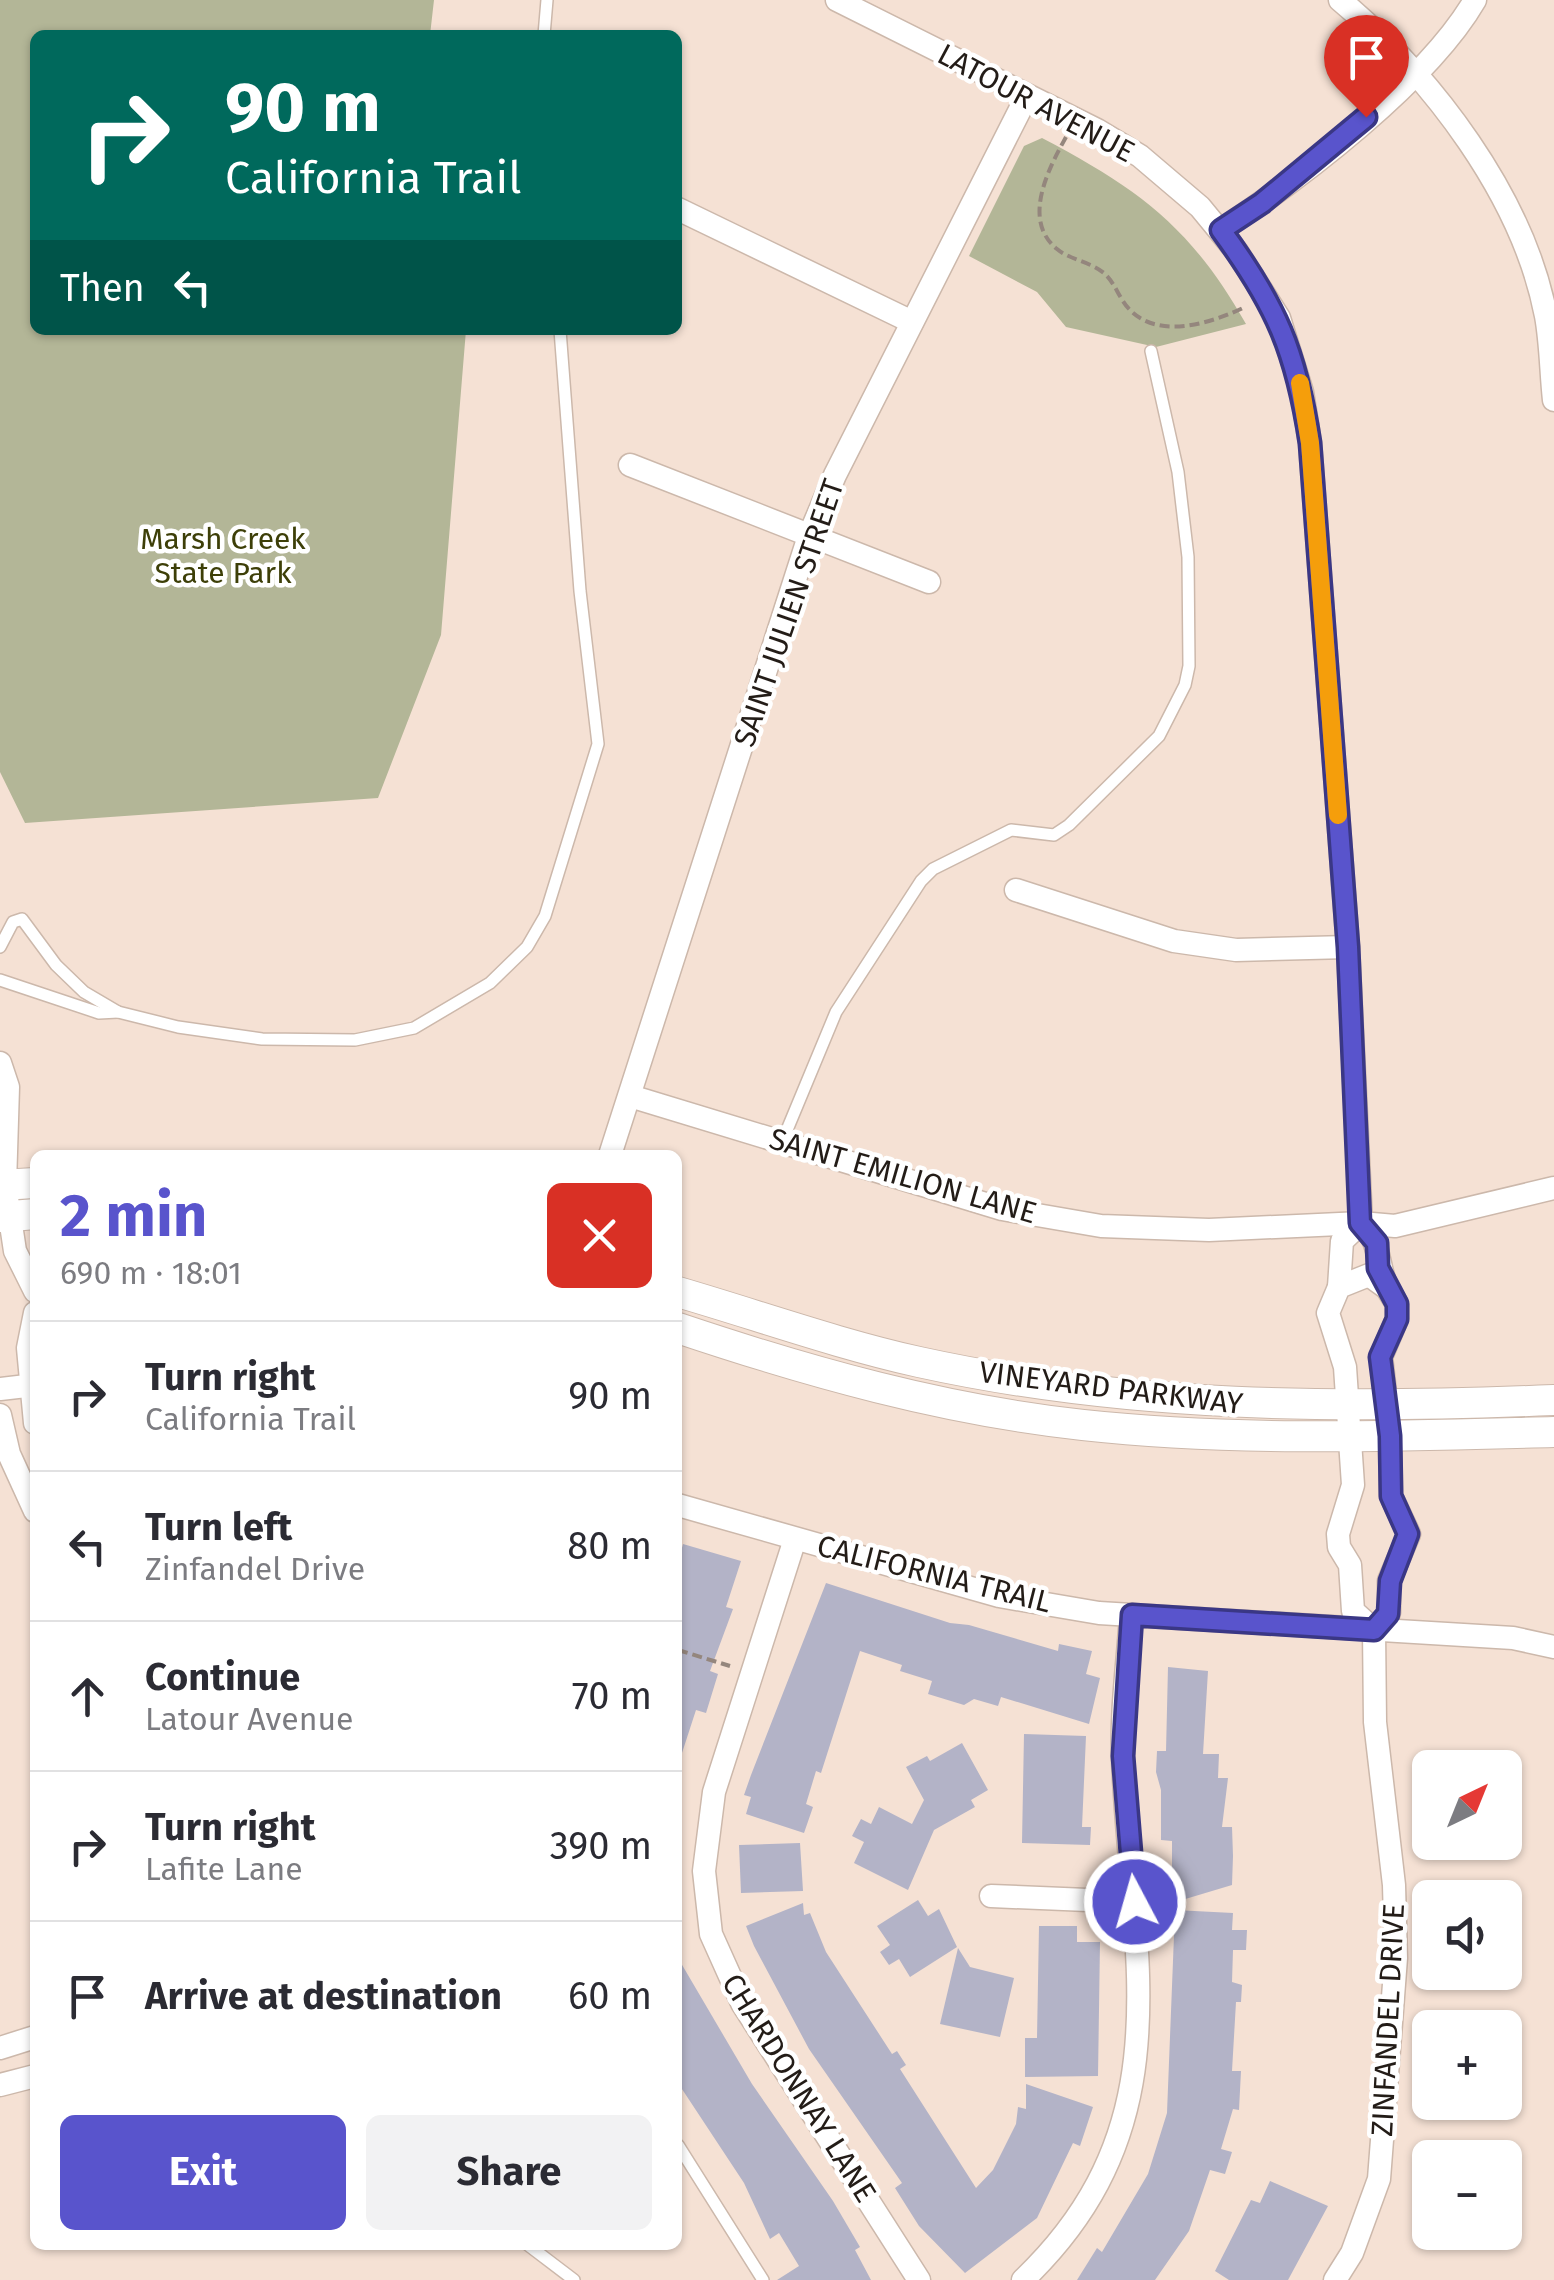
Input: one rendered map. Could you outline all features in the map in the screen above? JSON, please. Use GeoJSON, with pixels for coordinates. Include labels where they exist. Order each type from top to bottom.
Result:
{"type":"FeatureCollection","features":[{"type":"Feature","properties":{"kind":"street","name":"LATOUR AVENUE"},"geometry":{"type":"LineString","coordinates":[[837,0],[1140,156],[1221,230],[1267,297],[1290,348],[1310,443],[1348,947],[1360,1223],[1377,1243],[1378,1268],[1398,1312],[1380,1357],[1389,1422]]}},
{"type":"Feature","properties":{"kind":"street"},"geometry":{"type":"LineString","coordinates":[[1340,0],[1418,74],[1496,185],[1546,315],[1554,400]]}},
{"type":"Feature","properties":{"kind":"street"},"geometry":{"type":"LineString","coordinates":[[1221,230],[1262,203],[1418,74],[1475,0]]}},
{"type":"Feature","properties":{"kind":"street","name":"SAINT JULIEN STREET"},"geometry":{"type":"LineString","coordinates":[[612,1150],[809,536],[1027,96]]}},
{"type":"Feature","properties":{"kind":"street"},"geometry":{"type":"LineString","coordinates":[[682,210],[912,322]]}},
{"type":"Feature","properties":{"kind":"street"},"geometry":{"type":"LineString","coordinates":[[630,465],[929,582]]}},
{"type":"Feature","properties":{"kind":"street"},"geometry":{"type":"LineString","coordinates":[[1016,890],[1174,941],[1236,950],[1348,947]]}},
{"type":"Feature","properties":{"kind":"street"},"geometry":{"type":"LineString","coordinates":[[0,1062],[8,1087],[17,1260],[30,1282]]}},
{"type":"Feature","properties":{"kind":"street","name":"SAINT EMILION LANE"},"geometry":{"type":"LineString","coordinates":[[630,1096],[1002,1208],[1101,1226],[1209,1230],[1360,1223],[1395,1226],[1554,1188]]}},
{"type":"Feature","properties":{"kind":"street","name":"LATOUR AVENUE"},"geometry":{"type":"LineString","coordinates":[[1346,1420],[1345,1367],[1328,1313],[1339,1287],[1342,1241],[1360,1223]]}},
{"type":"Feature","properties":{"kind":"street"},"geometry":{"type":"LineString","coordinates":[[1339,1287],[1369,1276],[1388,1288]]}},
{"type":"Feature","properties":{"kind":"street","name":"VINEYARD PARKWAY"},"geometry":{"type":"LineString","coordinates":[[682,1293],[916,1361],[1003,1378],[1088,1390],[1268,1406],[1346,1420]]}},
{"type":"Feature","properties":{"kind":"street","name":"VINEYARD PARKWAY"},"geometry":{"type":"LineString","coordinates":[[682,1329],[842,1378],[998,1413],[1191,1433],[1346,1420],[1554,1432]]}},
{"type":"Feature","properties":{"kind":"street"},"geometry":{"type":"LineString","coordinates":[[30,1338],[30,1363]]}},
{"type":"Feature","properties":{"kind":"street"},"geometry":{"type":"LineString","coordinates":[[0,1389],[30,1385]]}},
{"type":"Feature","properties":{"kind":"street","name":"VINEYARD PARKWAY"},"geometry":{"type":"LineString","coordinates":[[1389,1422],[1554,1400]]}},
{"type":"Feature","properties":{"kind":"street"},"geometry":{"type":"LineString","coordinates":[[0,1415],[8,1454],[30,1501]]}},
{"type":"Feature","properties":{"kind":"street","name":"ZINFANDEL DRIVE"},"geometry":{"type":"LineString","coordinates":[[1346,1420],[1352,1498],[1338,1534],[1339,1547],[1350,1565],[1352,1611],[1374,1630]]}},
{"type":"Feature","properties":{"kind":"street","name":"ZINFANDEL DRIVE"},"geometry":{"type":"LineString","coordinates":[[1335,2280],[1352,2253],[1380,2179],[1396,1958],[1394,1885],[1376,1722],[1374,1630],[1388,1614],[1390,1581],[1408,1534],[1391,1496],[1389,1422]]}},
{"type":"Feature","properties":{"kind":"street","name":"CALIFORNIA TRAIL"},"geometry":{"type":"LineString","coordinates":[[682,1506],[999,1596],[1132,1615],[1513,1638],[1554,1647]]}},
{"type":"Feature","properties":{"kind":"street","name":"CHARDONNAY LANE"},"geometry":{"type":"LineString","coordinates":[[795,1539],[708,1826],[704,1871],[711,1934],[742,2003],[919,2280]]}},
{"type":"Feature","properties":{"kind":"street"},"geometry":{"type":"LineString","coordinates":[[1350,1565],[1381,1570],[1400,1558]]}},
{"type":"Feature","properties":{"kind":"street"},"geometry":{"type":"LineString","coordinates":[[1023,2280],[1089,2205],[1113,2157],[1128,2112],[1138,2062],[1135,1902],[1123,1756],[1132,1615]]}},
{"type":"Feature","properties":{"kind":"street"},"geometry":{"type":"LineString","coordinates":[[992,1896],[1135,1902]]}},
{"type":"Feature","properties":{"kind":"street"},"geometry":{"type":"LineString","coordinates":[[0,2048],[30,2039]]}},
{"type":"Feature","properties":{"kind":"street"},"geometry":{"type":"LineString","coordinates":[[0,2085],[30,2077]]}},
{"type":"Feature","properties":{"kind":"lane"},"geometry":{"type":"LineString","coordinates":[[544,30],[547,0]]}},
{"type":"Feature","properties":{"kind":"lane"},"geometry":{"type":"LineString","coordinates":[[0,946],[14,922],[22,919],[56,965],[84,992],[118,1012],[178,1027],[262,1039],[356,1040],[414,1028],[445,1013],[490,984],[526,947],[546,916],[598,744],[580,591],[560,335]]}},
{"type":"Feature","properties":{"kind":"lane"},"geometry":{"type":"LineString","coordinates":[[782,1142],[836,1012],[921,881],[934,869],[1011,830],[1054,835],[1159,736],[1185,686],[1190,618],[1188,558],[1178,472],[1150,351]]}},
{"type":"Feature","properties":{"kind":"lane"},"geometry":{"type":"LineString","coordinates":[[0,980],[99,1013],[118,1012]]}},
{"type":"Feature","properties":{"kind":"lane"},"geometry":{"type":"LineString","coordinates":[[682,2151],[763,2280]]}},
{"type":"Feature","properties":{"kind":"lane"},"geometry":{"type":"LineString","coordinates":[[535,2250],[574,2280]]}},
{"type":"Feature","properties":{"kind":"path"},"geometry":{"type":"LineString","coordinates":[[1076,120],[1049,172],[1039,202],[1040,222],[1058,250],[1089,261],[1113,282],[1128,308],[1162,327],[1179,328],[1236,312],[1267,297]]}},
{"type":"Feature","properties":{"kind":"path"},"geometry":{"type":"LineString","coordinates":[[682,1651],[753,1672]]}},
{"type":"Feature","properties":{"kind":"green space","name":"Marsh Creek State Park"},"geometry":{"type":"Polygon","coordinates":[[[0,0],[434,0],[431,30],[30,30],[30,335],[466,335],[441,635],[378,798],[25,823],[0,772],[0,0]]]}},
{"type":"Feature","properties":{"kind":"green space"},"geometry":{"type":"Polygon","coordinates":[[[1042,138],[1107,175],[1160,214],[1205,261],[1246,324],[1156,347],[1066,327],[1037,292],[969,256],[1024,146],[1042,138]]]}},
{"type":"Feature","properties":{"kind":"building"},"geometry":{"type":"Polygon","coordinates":[[[683,1544],[741,1561],[726,1607],[733,1609],[710,1671],[718,1674],[706,1713],[696,1710],[682,1753],[683,1544]]]}},
{"type":"Feature","properties":{"kind":"building"},"geometry":{"type":"Polygon","coordinates":[[[826,1583],[950,1623],[1058,1651],[1059,1644],[1092,1651],[1086,1674],[1100,1678],[1089,1724],[1001,1697],[998,1706],[974,1699],[964,1705],[928,1694],[932,1681],[900,1671],[902,1665],[860,1651],[821,1773],[816,1771],[806,1804],[813,1807],[804,1833],[746,1814],[751,1797],[744,1795],[826,1583]]]}},
{"type":"Feature","properties":{"kind":"building"},"geometry":{"type":"Polygon","coordinates":[[[1168,1667],[1208,1671],[1203,1754],[1219,1754],[1218,1778],[1228,1778],[1222,1827],[1232,1827],[1233,1856],[1232,1885],[1172,1903],[1172,1841],[1161,1840],[1161,1790],[1156,1772],[1157,1751],[1166,1751],[1168,1667]]]}},
{"type":"Feature","properties":{"kind":"building"},"geometry":{"type":"Polygon","coordinates":[[[1024,1734],[1086,1736],[1082,1827],[1091,1827],[1090,1845],[1022,1843],[1024,1734]]]}},
{"type":"Feature","properties":{"kind":"building"},"geometry":{"type":"Polygon","coordinates":[[[962,1743],[988,1790],[971,1800],[975,1807],[934,1830],[908,1890],[854,1863],[864,1842],[852,1836],[861,1819],[871,1824],[879,1807],[912,1824],[924,1800],[906,1767],[927,1756],[930,1761],[962,1743]]]}},
{"type":"Feature","properties":{"kind":"building"},"geometry":{"type":"Polygon","coordinates":[[[800,1843],[803,1891],[741,1893],[739,1845],[800,1843]]]}},
{"type":"Feature","properties":{"kind":"building"},"geometry":{"type":"Polygon","coordinates":[[[918,1900],[928,1916],[939,1909],[957,1947],[910,1977],[899,1959],[889,1965],[880,1952],[890,1945],[877,1926],[918,1900]]]}},
{"type":"Feature","properties":{"kind":"building"},"geometry":{"type":"Polygon","coordinates":[[[803,1903],[804,1915],[810,1913],[826,1952],[892,2054],[897,2051],[906,2065],[900,2069],[976,2188],[993,2170],[1016,2124],[1018,2107],[1026,2109],[1026,2084],[1093,2107],[1080,2146],[1073,2143],[1037,2218],[965,2273],[919,2226],[895,2188],[902,2183],[809,2049],[754,1946],[746,1926],[803,1903]]]}},
{"type":"Feature","properties":{"kind":"building"},"geometry":{"type":"Polygon","coordinates":[[[1175,1910],[1233,1913],[1232,1930],[1247,1930],[1246,1950],[1233,1950],[1232,1982],[1242,1985],[1241,2002],[1236,2002],[1232,2071],[1241,2071],[1239,2110],[1233,2109],[1221,2149],[1232,2152],[1225,2174],[1210,2170],[1189,2231],[1155,2280],[1077,2280],[1097,2248],[1102,2252],[1148,2174],[1167,2113],[1175,1910]]]}},
{"type":"Feature","properties":{"kind":"building"},"geometry":{"type":"Polygon","coordinates":[[[1039,1926],[1077,1926],[1077,1942],[1100,1942],[1098,2076],[1025,2077],[1025,2038],[1037,2038],[1039,1926]]]}},
{"type":"Feature","properties":{"kind":"building"},"geometry":{"type":"Polygon","coordinates":[[[958,1948],[970,1967],[1014,1978],[1000,2037],[940,2024],[958,1948]]]}},
{"type":"Feature","properties":{"kind":"building"},"geometry":{"type":"Polygon","coordinates":[[[682,1965],[752,2084],[833,2201],[860,2247],[855,2250],[871,2280],[777,2280],[799,2266],[779,2233],[770,2239],[744,2183],[682,2089],[682,1965]]]}},
{"type":"Feature","properties":{"kind":"building"},"geometry":{"type":"Polygon","coordinates":[[[1270,2181],[1328,2206],[1288,2280],[1229,2280],[1215,2271],[1251,2200],[1260,2203],[1270,2181]]]}},
{"type":"Feature","properties":{"kind":"slow traffic"},"geometry":{"type":"LineString","coordinates":[[1300,383],[1310,443],[1338,815]]}},
{"type":"Feature","properties":{"kind":"route"},"geometry":{"type":"LineString","coordinates":[[1135,1902],[1123,1756],[1132,1615],[1374,1630],[1388,1614],[1390,1581],[1408,1534],[1391,1496],[1388,1406],[1380,1357],[1397,1319],[1397,1304],[1378,1268],[1377,1243],[1360,1223],[1348,947],[1310,443],[1302,392],[1279,318],[1221,230],[1262,203],[1366,117]]}}]}
